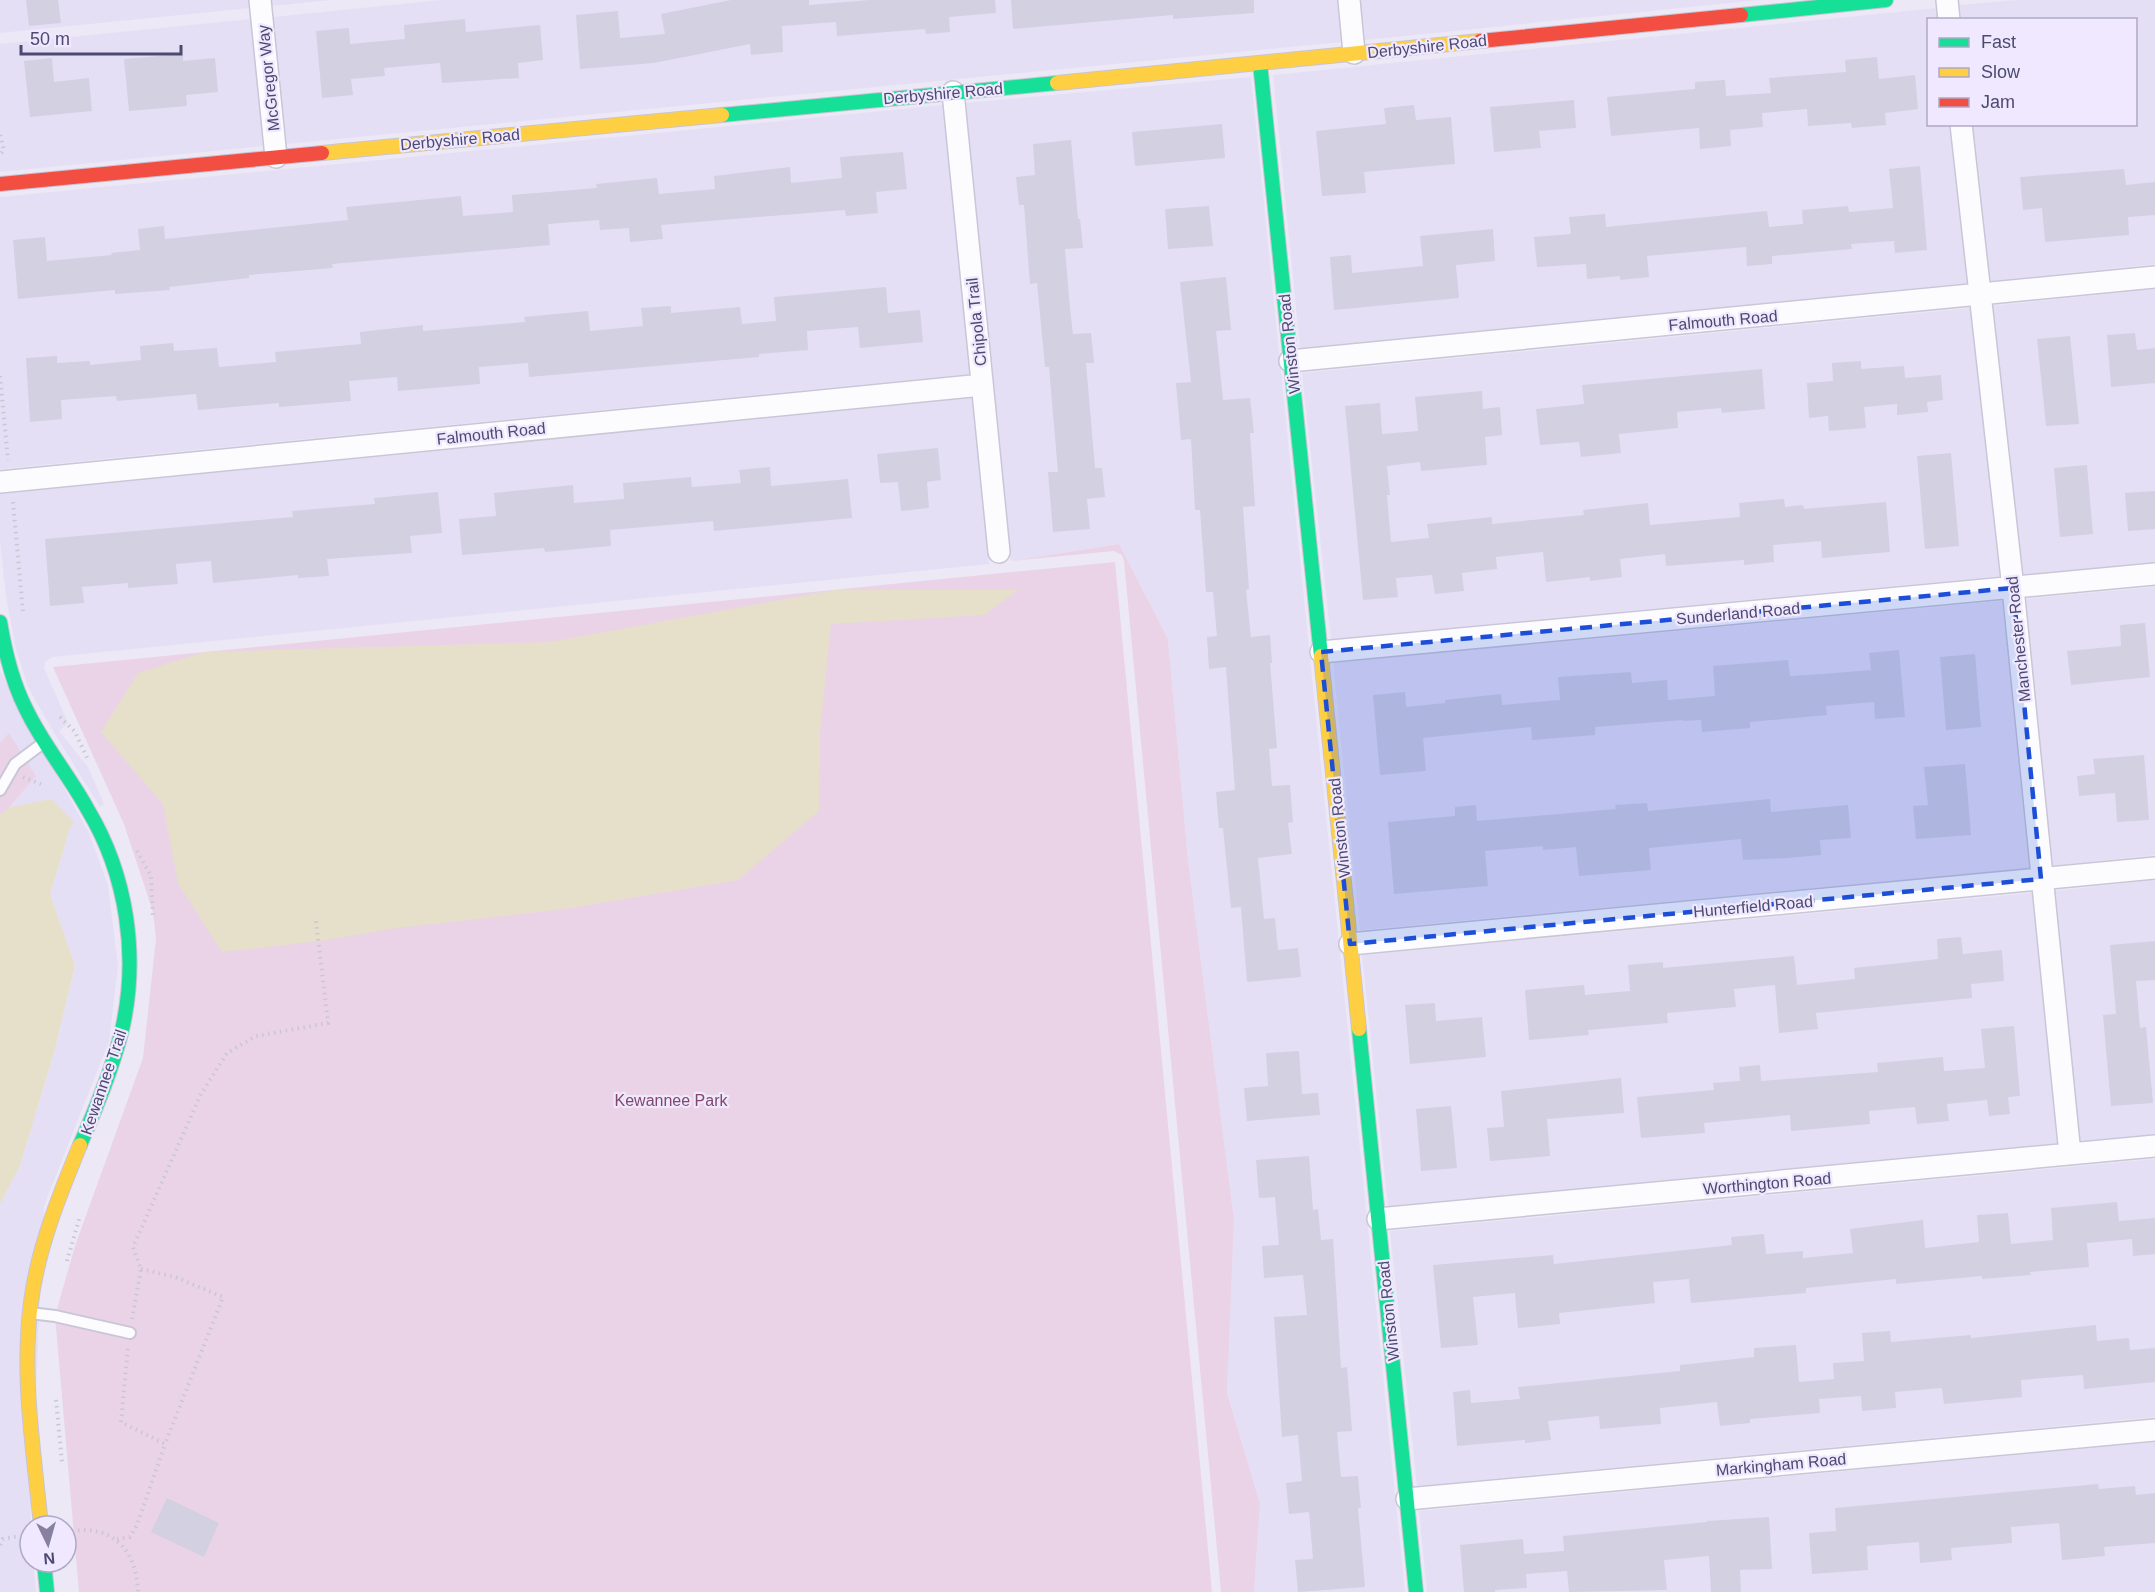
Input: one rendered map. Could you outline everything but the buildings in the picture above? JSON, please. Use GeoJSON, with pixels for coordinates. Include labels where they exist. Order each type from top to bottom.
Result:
{"type":"FeatureCollection","features":[{"type":"Feature","properties":{"kind":"street","name":"McGregor Way"},"geometry":{"type":"LineString","coordinates":[[260,0],[276,157]]}},
{"type":"Feature","properties":{"kind":"street"},"geometry":{"type":"LineString","coordinates":[[1349,0],[1354,53]]}},
{"type":"Feature","properties":{"kind":"street","name":"Derbyshire Road"},"geometry":{"type":"LineString","coordinates":[[0,184],[1260,63],[1886,0]]}},
{"type":"Feature","properties":{"kind":"street"},"geometry":{"type":"LineString","coordinates":[[1947,0],[1950,18]]}},
{"type":"Feature","properties":{"kind":"street","name":"Winston Road"},"geometry":{"type":"LineString","coordinates":[[1260,63],[1416,1592]]}},
{"type":"Feature","properties":{"kind":"street","name":"Chipola Trail"},"geometry":{"type":"LineString","coordinates":[[953,92],[999,552]]}},
{"type":"Feature","properties":{"kind":"street","name":"Manchester Road"},"geometry":{"type":"LineString","coordinates":[[1961,126],[2013,588],[2070,1154]]}},
{"type":"Feature","properties":{"kind":"street","name":"Falmouth Road"},"geometry":{"type":"LineString","coordinates":[[1290,361],[2155,277]]}},
{"type":"Feature","properties":{"kind":"street","name":"Falmouth Road"},"geometry":{"type":"LineString","coordinates":[[0,482],[982,385]]}},
{"type":"Feature","properties":{"kind":"street","name":"Sunderland Road"},"geometry":{"type":"LineString","coordinates":[[1321,652],[2155,574]]}},
{"type":"Feature","properties":{"kind":"street","name":"Kewannee Trail"},"geometry":{"type":"LineString","coordinates":[[0,622],[18,692],[77,790],[110,853],[119,882],[127,926],[129,967],[126,1014],[119,1046],[54,1210],[36,1273],[29,1313],[28,1385],[40,1514]]}},
{"type":"Feature","properties":{"kind":"street","name":"Hunterfield Road"},"geometry":{"type":"LineString","coordinates":[[1350,944],[2155,868]]}},
{"type":"Feature","properties":{"kind":"street","name":"Worthington Road"},"geometry":{"type":"LineString","coordinates":[[1378,1219],[2155,1146]]}},
{"type":"Feature","properties":{"kind":"street","name":"Markingham Road"},"geometry":{"type":"LineString","coordinates":[[1407,1499],[2155,1430]]}},
{"type":"Feature","properties":{"kind":"street"},"geometry":{"type":"LineString","coordinates":[[45,1574],[46,1592]]}},
{"type":"Feature","properties":{"kind":"lane"},"geometry":{"type":"LineString","coordinates":[[0,790],[15,764],[46,741]]}},
{"type":"Feature","properties":{"kind":"lane"},"geometry":{"type":"LineString","coordinates":[[29,1313],[55,1316],[130,1333]]}},
{"type":"Feature","properties":{"kind":"path"},"geometry":{"type":"LineString","coordinates":[[0,135],[4,150],[0,155]]}},
{"type":"Feature","properties":{"kind":"path"},"geometry":{"type":"LineString","coordinates":[[0,376],[8,460]]}},
{"type":"Feature","properties":{"kind":"path"},"geometry":{"type":"LineString","coordinates":[[13,502],[24,615]]}},
{"type":"Feature","properties":{"kind":"path"},"geometry":{"type":"LineString","coordinates":[[58,715],[75,732],[93,769]]}},
{"type":"Feature","properties":{"kind":"path"},"geometry":{"type":"LineString","coordinates":[[13,769],[21,777],[48,786]]}},
{"type":"Feature","properties":{"kind":"path"},"geometry":{"type":"LineString","coordinates":[[134,846],[151,876],[153,922]]}},
{"type":"Feature","properties":{"kind":"path"},"geometry":{"type":"LineString","coordinates":[[165,1444],[121,1422],[130,1333],[141,1269],[133,1247],[201,1094],[227,1053],[256,1036],[328,1023],[316,921]]}},
{"type":"Feature","properties":{"kind":"path"},"geometry":{"type":"LineString","coordinates":[[64,1269],[84,1205]]}},
{"type":"Feature","properties":{"kind":"path"},"geometry":{"type":"LineString","coordinates":[[78,1531],[94,1531],[117,1539],[130,1537],[137,1525],[165,1444],[223,1297],[175,1277],[141,1269]]}},
{"type":"Feature","properties":{"kind":"path"},"geometry":{"type":"LineString","coordinates":[[55,1395],[62,1463]]}},
{"type":"Feature","properties":{"kind":"path"},"geometry":{"type":"LineString","coordinates":[[0,1545],[3,1539],[18,1536]]}},
{"type":"Feature","properties":{"kind":"path"},"geometry":{"type":"LineString","coordinates":[[117,1539],[132,1559],[138,1581],[138,1592]]}},
{"type":"Feature","properties":{"kind":"highlighted area"},"geometry":{"type":"Polygon","coordinates":[[[2013,588],[2041,879],[1350,944],[1321,652],[2013,588]]]}},
{"type":"Feature","properties":{"kind":"shaded area"},"geometry":{"type":"Polygon","coordinates":[[[0,0],[332,0],[0,33],[0,0]]]}},
{"type":"Feature","properties":{"kind":"shaded area"},"geometry":{"type":"Polygon","coordinates":[[[441,0],[1338,0],[1342,42],[286,144],[273,17],[441,0]]]}},
{"type":"Feature","properties":{"kind":"shaded area"},"geometry":{"type":"Polygon","coordinates":[[[1360,0],[1760,0],[1364,40],[1360,0]]]}},
{"type":"Feature","properties":{"kind":"shaded area"},"geometry":{"type":"Polygon","coordinates":[[[2016,0],[2155,0],[2155,264],[1990,281],[1972,126],[2137,126],[2137,18],[1961,18],[1959,5],[2016,0]]]}},
{"type":"Feature","properties":{"kind":"shaded area"},"geometry":{"type":"Polygon","coordinates":[[[1937,8],[1938,18],[1927,18],[1927,126],[1950,126],[1968,283],[1300,348],[1273,75],[1937,8]]]}},
{"type":"Feature","properties":{"kind":"shaded area"},"geometry":{"type":"Polygon","coordinates":[[[251,19],[264,146],[0,172],[0,44],[251,19]]]}},
{"type":"Feature","properties":{"kind":"shaded area"},"geometry":{"type":"Polygon","coordinates":[[[1251,77],[1405,1592],[1254,1592],[1260,1504],[1227,1393],[1234,1220],[1188,860],[1168,639],[1119,544],[1011,561],[965,103],[1251,77]]]}},
{"type":"Feature","properties":{"kind":"shaded area"},"geometry":{"type":"Polygon","coordinates":[[[943,105],[970,374],[0,469],[0,197],[943,105]]]}},
{"type":"Feature","properties":{"kind":"shaded area"},"geometry":{"type":"Polygon","coordinates":[[[2155,289],[2155,562],[2023,575],[1992,306],[2155,289]]]}},
{"type":"Feature","properties":{"kind":"shaded area"},"geometry":{"type":"Polygon","coordinates":[[[1971,308],[2001,576],[1331,639],[1302,373],[1971,308]]]}},
{"type":"Feature","properties":{"kind":"shaded area"},"geometry":{"type":"Polygon","coordinates":[[[972,398],[989,564],[52,657],[45,662],[44,668],[68,723],[59,731],[88,767],[104,804],[100,807],[28,687],[16,649],[6,597],[0,541],[0,494],[972,398]]]}},
{"type":"Feature","properties":{"kind":"shaded area"},"geometry":{"type":"Polygon","coordinates":[[[2155,587],[2155,855],[2051,866],[2025,599],[2155,587]]]}},
{"type":"Feature","properties":{"kind":"shaded area"},"geometry":{"type":"Polygon","coordinates":[[[835,590],[1018,590],[984,615],[831,624],[820,731],[819,811],[738,880],[564,909],[397,928],[320,941],[222,952],[178,883],[163,804],[101,732],[138,673],[205,652],[550,642],[835,590]]]}},
{"type":"Feature","properties":{"kind":"shaded area"},"geometry":{"type":"Polygon","coordinates":[[[2003,601],[2029,868],[1360,930],[1333,663],[2003,601]]]}},
{"type":"Feature","properties":{"kind":"shaded area"},"geometry":{"type":"Polygon","coordinates":[[[0,671],[89,833],[108,885],[118,966],[109,1041],[44,1206],[31,1514],[18,1514],[18,1574],[34,1574],[36,1592],[0,1592],[0,1204],[20,1166],[55,1049],[75,965],[50,894],[71,824],[0,815],[0,671]]]}},
{"type":"Feature","properties":{"kind":"shaded area"},"geometry":{"type":"Polygon","coordinates":[[[51,799],[74,822],[71,825],[50,894],[75,965],[55,1049],[20,1166],[0,1204],[0,815],[10,807],[51,799]]]}},
{"type":"Feature","properties":{"kind":"shaded area"},"geometry":{"type":"Polygon","coordinates":[[[2155,880],[2155,1134],[2079,1141],[2054,891],[2155,880]]]}},
{"type":"Feature","properties":{"kind":"shaded area"},"geometry":{"type":"Polygon","coordinates":[[[2032,893],[2057,1143],[1388,1206],[1362,955],[2032,893]]]}},
{"type":"Feature","properties":{"kind":"shaded area"},"geometry":{"type":"Polygon","coordinates":[[[2155,1159],[2155,1417],[1417,1486],[1390,1231],[2155,1159]]]}},
{"type":"Feature","properties":{"kind":"shaded area"},"geometry":{"type":"Polygon","coordinates":[[[2155,1442],[2155,1592],[1427,1592],[1419,1511],[2155,1442]]]}},
{"type":"Feature","properties":{"kind":"green space"},"geometry":{"type":"Polygon","coordinates":[[[1119,544],[1168,639],[1188,860],[1234,1220],[1227,1393],[1260,1504],[1254,1592],[1221,1592],[1124,561],[1122,555],[1114,551],[1011,561],[1119,544]]]}},
{"type":"Feature","properties":{"kind":"green space","name":"Kewannee Park"},"geometry":{"type":"Polygon","coordinates":[[[1115,562],[1212,1592],[79,1592],[78,1514],[72,1514],[55,1316],[75,1246],[143,1058],[156,939],[153,912],[124,824],[53,667],[1115,562]]]}},
{"type":"Feature","properties":{"kind":"green space"},"geometry":{"type":"Polygon","coordinates":[[[9,733],[36,776],[0,818],[0,743],[9,733]]]}},
{"type":"Feature","properties":{"kind":"traffic: fast"},"geometry":{"type":"LineString","coordinates":[[1741,15],[1886,0]]}},
{"type":"Feature","properties":{"kind":"traffic: fast"},"geometry":{"type":"LineString","coordinates":[[1260,63],[1321,656]]}},
{"type":"Feature","properties":{"kind":"traffic: fast"},"geometry":{"type":"LineString","coordinates":[[722,115],[1057,83]]}},
{"type":"Feature","properties":{"kind":"traffic: fast"},"geometry":{"type":"LineString","coordinates":[[0,622],[10,667],[21,699],[40,735],[81,797],[101,835],[112,861],[126,917],[129,974],[122,1030],[109,1074],[80,1145]]}},
{"type":"Feature","properties":{"kind":"traffic: fast"},"geometry":{"type":"LineString","coordinates":[[1359,1029],[1416,1592]]}},
{"type":"Feature","properties":{"kind":"traffic: fast"},"geometry":{"type":"LineString","coordinates":[[45,1574],[47,1592]]}},
{"type":"Feature","properties":{"kind":"traffic: slow"},"geometry":{"type":"LineString","coordinates":[[1057,83],[1480,41]]}},
{"type":"Feature","properties":{"kind":"traffic: slow"},"geometry":{"type":"LineString","coordinates":[[322,153],[722,115]]}},
{"type":"Feature","properties":{"kind":"traffic: slow"},"geometry":{"type":"LineString","coordinates":[[1321,656],[1359,1029]]}},
{"type":"Feature","properties":{"kind":"traffic: slow"},"geometry":{"type":"LineString","coordinates":[[40,1514],[28,1386],[27,1358],[31,1302],[44,1242],[80,1145]]}},
{"type":"Feature","properties":{"kind":"traffic: jam"},"geometry":{"type":"LineString","coordinates":[[1480,41],[1741,15]]}},
{"type":"Feature","properties":{"kind":"traffic: jam"},"geometry":{"type":"LineString","coordinates":[[0,184],[322,153]]}}]}
